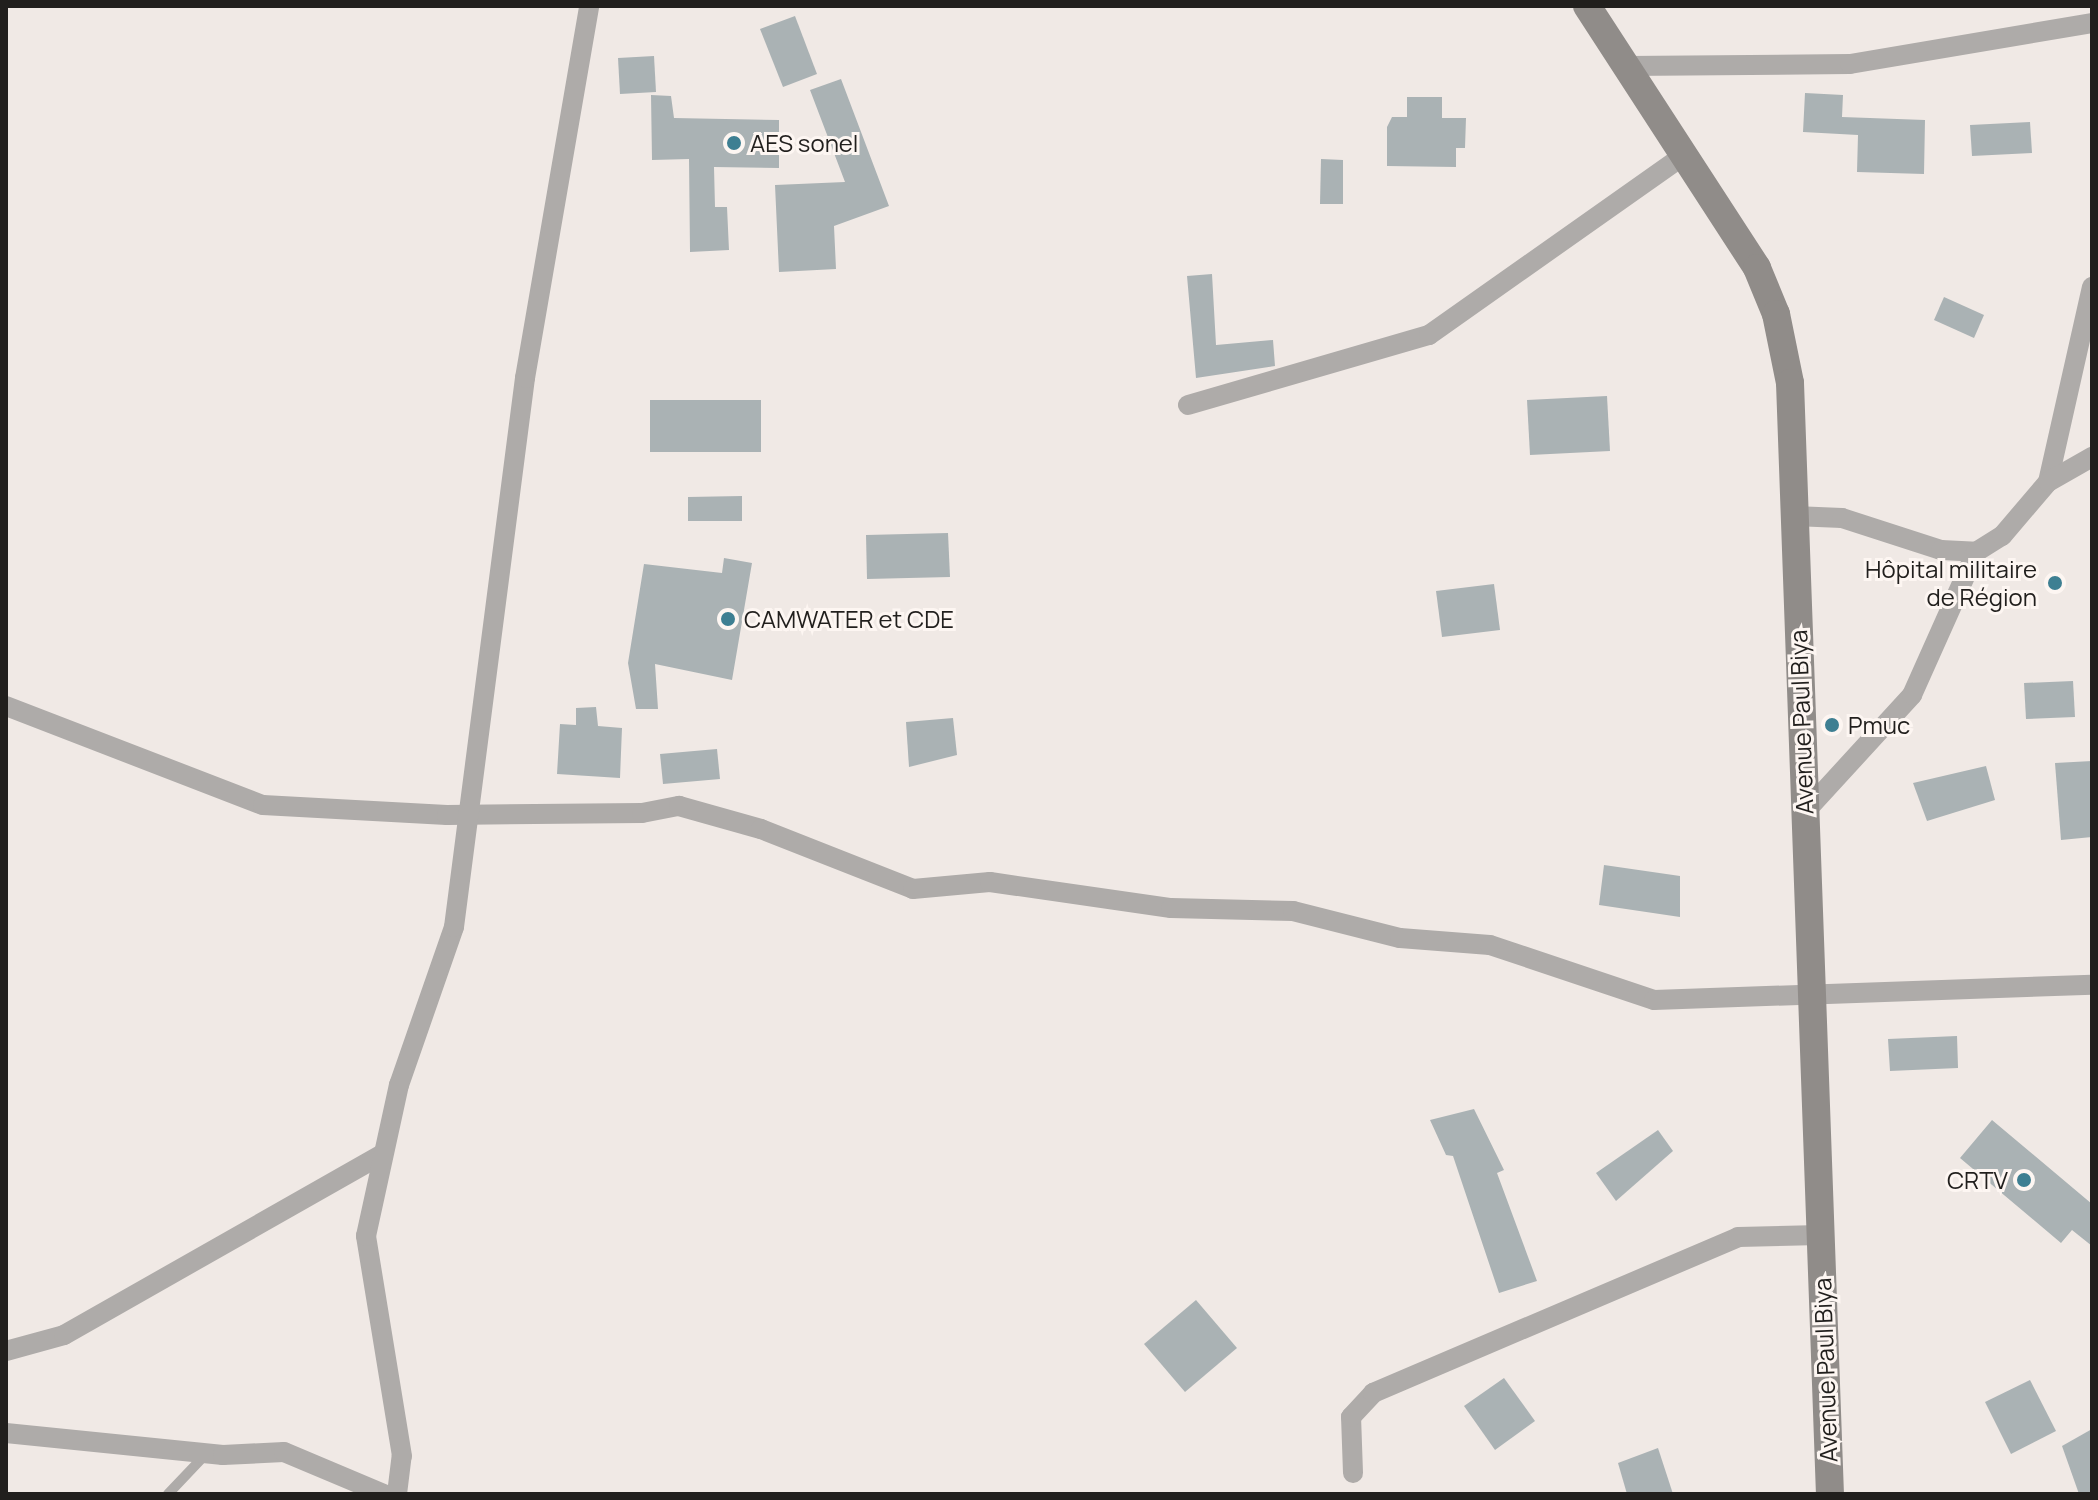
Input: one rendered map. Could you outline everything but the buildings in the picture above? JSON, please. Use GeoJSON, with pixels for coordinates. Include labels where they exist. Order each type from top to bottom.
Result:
{"type":"FeatureCollection","features":[{"type":"Feature","properties":{"kind":"main road","name":"Avenue Paul Biya"},"geometry":{"type":"LineString","coordinates":[[1587,6],[1686,154],[1776,314],[1794,415],[1794,516],[1830,1494]]}},
{"type":"Feature","properties":{"kind":"street"},"geometry":{"type":"LineString","coordinates":[[397,1494],[402,1456],[366,1267],[382,1154],[450,944],[525,378],[589,6]]}},
{"type":"Feature","properties":{"kind":"street"},"geometry":{"type":"LineString","coordinates":[[1627,66],[1821,66],[2092,23]]}},
{"type":"Feature","properties":{"kind":"street"},"geometry":{"type":"LineString","coordinates":[[1188,405],[1429,335],[1686,154]]}},
{"type":"Feature","properties":{"kind":"street"},"geometry":{"type":"LineString","coordinates":[[2048,482],[2092,287]]}},
{"type":"Feature","properties":{"kind":"street"},"geometry":{"type":"LineString","coordinates":[[1804,813],[1912,695],[1976,552],[2002,536],[2048,482],[2092,457]]}},
{"type":"Feature","properties":{"kind":"street"},"geometry":{"type":"LineString","coordinates":[[1794,516],[1842,518],[1941,550],[1976,552]]}},
{"type":"Feature","properties":{"kind":"street"},"geometry":{"type":"LineString","coordinates":[[6,706],[263,805],[467,813],[642,813],[679,806],[761,829],[913,889],[990,882],[1171,908],[1293,911],[1400,938],[1490,945],[1654,1000],[2092,985]]}},
{"type":"Feature","properties":{"kind":"street"},"geometry":{"type":"LineString","coordinates":[[6,1351],[64,1335],[382,1154]]}},
{"type":"Feature","properties":{"kind":"street"},"geometry":{"type":"LineString","coordinates":[[1353,1473],[1351,1417],[1373,1393],[1738,1237],[1820,1235]]}},
{"type":"Feature","properties":{"kind":"street"},"geometry":{"type":"LineString","coordinates":[[6,1433],[206,1454],[314,1459],[384,1494]]}},
{"type":"Feature","properties":{"kind":"lane"},"geometry":{"type":"LineString","coordinates":[[168,1494],[206,1454]]}},
{"type":"Feature","properties":{"kind":"place","name":"AES sonel"},"geometry":{"type":"Point","coordinates":[734,143]}},
{"type":"Feature","properties":{"kind":"place","name":"Hôpital militaire de Région"},"geometry":{"type":"Point","coordinates":[2055,583]}},
{"type":"Feature","properties":{"kind":"place","name":"CAMWATER et CDE"},"geometry":{"type":"Point","coordinates":[728,619]}},
{"type":"Feature","properties":{"kind":"place","name":"Pmuc"},"geometry":{"type":"Point","coordinates":[1832,725]}},
{"type":"Feature","properties":{"kind":"place","name":"CRTV"},"geometry":{"type":"Point","coordinates":[2024,1180]}}]}
